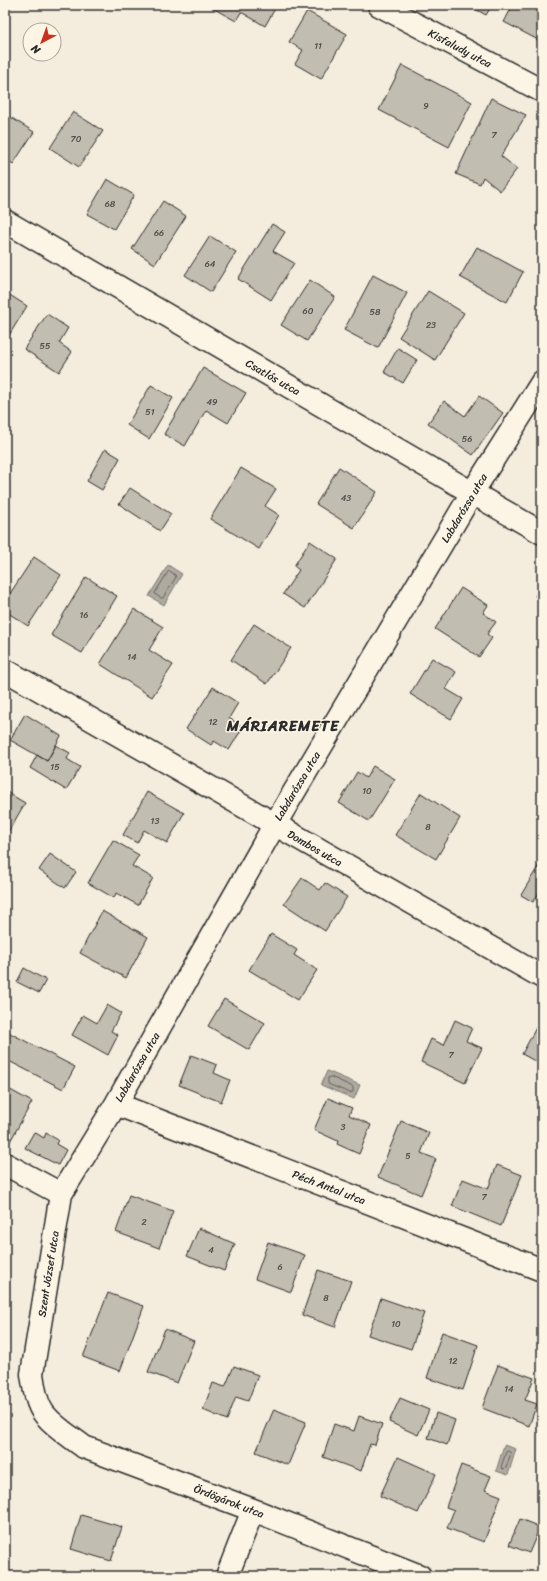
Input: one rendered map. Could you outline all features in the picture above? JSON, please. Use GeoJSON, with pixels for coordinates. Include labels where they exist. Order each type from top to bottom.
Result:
{"type":"FeatureCollection","features":[{"type":"Feature","properties":{"kind":"street","name":"Kisfaludy utca"},"geometry":{"type":"LineString","coordinates":[[379,5],[542,90]]}},
{"type":"Feature","properties":{"kind":"street","name":"Csatlós utca"},"geometry":{"type":"LineString","coordinates":[[5,220],[472,493],[542,532]]}},
{"type":"Feature","properties":{"kind":"street","name":"Labdarózsa utca"},"geometry":{"type":"LineString","coordinates":[[60,1194],[116,1104],[274,824],[472,493],[542,382]]}},
{"type":"Feature","properties":{"kind":"street","name":"Dombos utca"},"geometry":{"type":"LineString","coordinates":[[5,670],[542,977]]}},
{"type":"Feature","properties":{"kind":"street","name":"Péch Antal utca"},"geometry":{"type":"LineString","coordinates":[[116,1104],[542,1270]]}},
{"type":"Feature","properties":{"kind":"street"},"geometry":{"type":"LineString","coordinates":[[5,1164],[60,1194]]}},
{"type":"Feature","properties":{"kind":"street","name":"Szent József utca"},"geometry":{"type":"LineString","coordinates":[[44,1415],[35,1394],[32,1374],[60,1194]]}},
{"type":"Feature","properties":{"kind":"street","name":"Ördögárok utca"},"geometry":{"type":"LineString","coordinates":[[44,1415],[63,1432],[84,1447],[253,1510],[420,1576]]}},
{"type":"Feature","properties":{"kind":"street"},"geometry":{"type":"LineString","coordinates":[[227,1576],[253,1510]]}},
{"type":"Feature","properties":{"kind":"water"},"geometry":{"type":"Polygon","coordinates":[[[168,565],[182,574],[164,605],[149,596],[168,565]]]}},
{"type":"Feature","properties":{"kind":"water"},"geometry":{"type":"Polygon","coordinates":[[[327,1071],[360,1085],[354,1099],[321,1085],[327,1071]]]}},
{"type":"Feature","properties":{"kind":"water"},"geometry":{"type":"Polygon","coordinates":[[[504,1445],[516,1449],[508,1475],[496,1471],[504,1445]]]}},
{"type":"Feature","properties":{"kind":"building"},"geometry":{"type":"Polygon","coordinates":[[[207,5],[277,5],[265,26],[241,12],[236,21],[207,5]]]}},
{"type":"Feature","properties":{"kind":"building"},"geometry":{"type":"Polygon","coordinates":[[[468,5],[492,5],[486,15],[468,5]]]}},
{"type":"Feature","properties":{"kind":"building"},"geometry":{"type":"Polygon","coordinates":[[[513,5],[542,5],[542,37],[540,41],[504,22],[513,5]]]}},
{"type":"Feature","properties":{"kind":"building"},"geometry":{"type":"Polygon","coordinates":[[[307,11],[347,34],[321,79],[295,64],[303,50],[289,42],[307,11]]]}},
{"type":"Feature","properties":{"kind":"building"},"geometry":{"type":"Polygon","coordinates":[[[402,65],[472,102],[449,147],[379,110],[402,65]]]}},
{"type":"Feature","properties":{"kind":"building"},"geometry":{"type":"Polygon","coordinates":[[[491,98],[526,115],[501,156],[517,169],[500,191],[483,177],[480,184],[456,174],[491,98]]]}},
{"type":"Feature","properties":{"kind":"building"},"geometry":{"type":"Polygon","coordinates":[[[73,112],[103,131],[79,167],[50,148],[73,112]]]}},
{"type":"Feature","properties":{"kind":"building"},"geometry":{"type":"Polygon","coordinates":[[[7,115],[34,132],[13,164],[5,158],[5,118],[7,115]]]}},
{"type":"Feature","properties":{"kind":"building"},"geometry":{"type":"Polygon","coordinates":[[[107,179],[134,195],[114,229],[87,214],[107,179]]]}},
{"type":"Feature","properties":{"kind":"building"},"geometry":{"type":"Polygon","coordinates":[[[163,201],[186,216],[155,264],[132,249],[163,201]]]}},
{"type":"Feature","properties":{"kind":"building"},"geometry":{"type":"Polygon","coordinates":[[[272,224],[285,232],[273,251],[294,263],[271,300],[238,279],[272,224]]]}},
{"type":"Feature","properties":{"kind":"building"},"geometry":{"type":"Polygon","coordinates":[[[210,236],[236,252],[211,292],[185,275],[210,236]]]}},
{"type":"Feature","properties":{"kind":"building"},"geometry":{"type":"Polygon","coordinates":[[[477,247],[523,272],[507,302],[460,277],[477,247]]]}},
{"type":"Feature","properties":{"kind":"building"},"geometry":{"type":"Polygon","coordinates":[[[373,275],[407,293],[378,348],[344,330],[373,275]]]}},
{"type":"Feature","properties":{"kind":"building"},"geometry":{"type":"Polygon","coordinates":[[[310,280],[335,297],[307,341],[281,325],[310,280]]]}},
{"type":"Feature","properties":{"kind":"building"},"geometry":{"type":"Polygon","coordinates":[[[428,291],[464,313],[435,360],[399,337],[428,291]]]}},
{"type":"Feature","properties":{"kind":"building"},"geometry":{"type":"Polygon","coordinates":[[[5,292],[27,306],[8,337],[5,335],[5,292]]]}},
{"type":"Feature","properties":{"kind":"building"},"geometry":{"type":"Polygon","coordinates":[[[47,314],[68,328],[59,343],[72,352],[59,372],[24,349],[47,314]]]}},
{"type":"Feature","properties":{"kind":"building"},"geometry":{"type":"Polygon","coordinates":[[[398,348],[417,360],[403,383],[384,372],[398,348]]]}},
{"type":"Feature","properties":{"kind":"building"},"geometry":{"type":"Polygon","coordinates":[[[203,368],[246,393],[228,423],[206,410],[185,446],[164,434],[203,368]]]}},
{"type":"Feature","properties":{"kind":"building"},"geometry":{"type":"Polygon","coordinates":[[[151,385],[173,398],[149,439],[127,425],[151,385]]]}},
{"type":"Feature","properties":{"kind":"building"},"geometry":{"type":"Polygon","coordinates":[[[479,396],[503,413],[473,455],[428,423],[444,401],[465,416],[479,396]]]}},
{"type":"Feature","properties":{"kind":"building"},"geometry":{"type":"Polygon","coordinates":[[[105,449],[120,458],[102,490],[87,481],[105,449]]]}},
{"type":"Feature","properties":{"kind":"building"},"geometry":{"type":"Polygon","coordinates":[[[339,467],[377,492],[354,528],[316,504],[339,467]]]}},
{"type":"Feature","properties":{"kind":"building"},"geometry":{"type":"Polygon","coordinates":[[[241,468],[276,489],[265,506],[279,515],[259,549],[210,519],[241,468]]]}},
{"type":"Feature","properties":{"kind":"building"},"geometry":{"type":"Polygon","coordinates":[[[130,488],[171,514],[160,531],[119,504],[130,488]]]}},
{"type":"Feature","properties":{"kind":"building"},"geometry":{"type":"Polygon","coordinates":[[[310,541],[337,559],[305,608],[283,594],[299,570],[294,566],[310,541]]]}},
{"type":"Feature","properties":{"kind":"building"},"geometry":{"type":"Polygon","coordinates":[[[34,557],[61,575],[28,626],[5,611],[5,601],[34,557]]]}},
{"type":"Feature","properties":{"kind":"building"},"geometry":{"type":"Polygon","coordinates":[[[86,577],[117,596],[82,653],[51,635],[86,577]]]}},
{"type":"Feature","properties":{"kind":"building"},"geometry":{"type":"Polygon","coordinates":[[[542,586],[542,601],[535,596],[542,586]]]}},
{"type":"Feature","properties":{"kind":"building"},"geometry":{"type":"Polygon","coordinates":[[[461,588],[488,605],[483,613],[496,622],[487,634],[492,638],[479,657],[435,629],[461,588]]]}},
{"type":"Feature","properties":{"kind":"building"},"geometry":{"type":"Polygon","coordinates":[[[134,609],[163,627],[149,650],[173,665],[152,697],[100,664],[134,609]]]}},
{"type":"Feature","properties":{"kind":"building"},"geometry":{"type":"Polygon","coordinates":[[[254,624],[291,648],[267,684],[231,660],[254,624]]]}},
{"type":"Feature","properties":{"kind":"building"},"geometry":{"type":"Polygon","coordinates":[[[432,658],[456,672],[446,689],[463,699],[451,719],[410,694],[432,658]]]}},
{"type":"Feature","properties":{"kind":"building"},"geometry":{"type":"Polygon","coordinates":[[[213,687],[238,703],[229,718],[243,727],[229,750],[214,741],[211,745],[186,729],[213,687]]]}},
{"type":"Feature","properties":{"kind":"building"},"geometry":{"type":"Polygon","coordinates":[[[25,714],[61,736],[47,761],[10,740],[25,714]]]}},
{"type":"Feature","properties":{"kind":"building"},"geometry":{"type":"Polygon","coordinates":[[[56,745],[70,753],[67,759],[80,767],[66,790],[30,768],[37,755],[47,761],[56,745]]]}},
{"type":"Feature","properties":{"kind":"building"},"geometry":{"type":"Polygon","coordinates":[[[373,766],[395,779],[369,821],[339,803],[357,772],[366,778],[373,766]]]}},
{"type":"Feature","properties":{"kind":"building"},"geometry":{"type":"Polygon","coordinates":[[[5,791],[25,803],[7,834],[5,832],[5,791]]]}},
{"type":"Feature","properties":{"kind":"building"},"geometry":{"type":"Polygon","coordinates":[[[147,792],[184,813],[167,843],[144,830],[137,843],[123,835],[147,792]]]}},
{"type":"Feature","properties":{"kind":"building"},"geometry":{"type":"Polygon","coordinates":[[[421,793],[460,818],[436,859],[395,835],[421,793]]]}},
{"type":"Feature","properties":{"kind":"building"},"geometry":{"type":"Polygon","coordinates":[[[113,840],[139,855],[132,866],[153,878],[138,905],[116,893],[114,898],[88,883],[113,840]]]}},
{"type":"Feature","properties":{"kind":"building"},"geometry":{"type":"Polygon","coordinates":[[[50,854],[76,872],[65,888],[39,870],[50,854]]]}},
{"type":"Feature","properties":{"kind":"building"},"geometry":{"type":"Polygon","coordinates":[[[542,860],[542,888],[533,902],[521,895],[542,860]]]}},
{"type":"Feature","properties":{"kind":"building"},"geometry":{"type":"Polygon","coordinates":[[[302,878],[320,890],[325,883],[347,897],[325,931],[284,904],[302,878]]]}},
{"type":"Feature","properties":{"kind":"building"},"geometry":{"type":"Polygon","coordinates":[[[102,911],[148,937],[126,978],[80,953],[102,911]]]}},
{"type":"Feature","properties":{"kind":"building"},"geometry":{"type":"Polygon","coordinates":[[[271,934],[297,950],[294,955],[317,970],[298,1000],[249,970],[271,934]]]}},
{"type":"Feature","properties":{"kind":"building"},"geometry":{"type":"Polygon","coordinates":[[[24,968],[46,980],[39,993],[17,982],[24,968]]]}},
{"type":"Feature","properties":{"kind":"building"},"geometry":{"type":"Polygon","coordinates":[[[224,999],[265,1023],[249,1050],[208,1026],[224,999]]]}},
{"type":"Feature","properties":{"kind":"building"},"geometry":{"type":"Polygon","coordinates":[[[107,1005],[121,1013],[111,1031],[118,1035],[108,1055],[72,1035],[83,1015],[97,1023],[107,1005]]]}},
{"type":"Feature","properties":{"kind":"building"},"geometry":{"type":"Polygon","coordinates":[[[455,1020],[472,1028],[466,1041],[482,1048],[465,1083],[421,1062],[431,1039],[444,1045],[455,1020]]]}},
{"type":"Feature","properties":{"kind":"building"},"geometry":{"type":"Polygon","coordinates":[[[538,1024],[542,1026],[542,1065],[522,1054],[538,1024]]]}},
{"type":"Feature","properties":{"kind":"building"},"geometry":{"type":"Polygon","coordinates":[[[8,1032],[75,1067],[63,1089],[5,1059],[5,1039],[8,1032]]]}},
{"type":"Feature","properties":{"kind":"building"},"geometry":{"type":"Polygon","coordinates":[[[191,1055],[217,1065],[214,1073],[230,1080],[221,1102],[179,1085],[191,1055]]]}},
{"type":"Feature","properties":{"kind":"building"},"geometry":{"type":"Polygon","coordinates":[[[5,1087],[32,1102],[8,1145],[5,1143],[5,1087]]]}},
{"type":"Feature","properties":{"kind":"building"},"geometry":{"type":"Polygon","coordinates":[[[328,1098],[352,1108],[349,1115],[371,1125],[359,1154],[337,1144],[338,1141],[314,1130],[328,1098]]]}},
{"type":"Feature","properties":{"kind":"building"},"geometry":{"type":"Polygon","coordinates":[[[401,1121],[429,1133],[421,1153],[436,1159],[421,1195],[378,1177],[401,1121]]]}},
{"type":"Feature","properties":{"kind":"building"},"geometry":{"type":"Polygon","coordinates":[[[34,1132],[44,1138],[46,1133],[58,1140],[56,1144],[66,1150],[58,1165],[25,1148],[34,1132]]]}},
{"type":"Feature","properties":{"kind":"building"},"geometry":{"type":"Polygon","coordinates":[[[497,1165],[522,1175],[501,1226],[452,1206],[463,1179],[488,1189],[497,1165]]]}},
{"type":"Feature","properties":{"kind":"building"},"geometry":{"type":"Polygon","coordinates":[[[129,1195],[173,1211],[159,1248],[116,1232],[129,1195]]]}},
{"type":"Feature","properties":{"kind":"building"},"geometry":{"type":"Polygon","coordinates":[[[199,1228],[235,1244],[224,1271],[187,1256],[199,1228]]]}},
{"type":"Feature","properties":{"kind":"building"},"geometry":{"type":"Polygon","coordinates":[[[268,1242],[305,1255],[291,1292],[255,1279],[268,1242]]]}},
{"type":"Feature","properties":{"kind":"building"},"geometry":{"type":"Polygon","coordinates":[[[318,1270],[351,1281],[335,1327],[302,1315],[318,1270]]]}},
{"type":"Feature","properties":{"kind":"building"},"geometry":{"type":"Polygon","coordinates":[[[108,1293],[144,1306],[120,1371],[83,1357],[108,1293]]]}},
{"type":"Feature","properties":{"kind":"building"},"geometry":{"type":"Polygon","coordinates":[[[381,1298],[424,1313],[411,1349],[368,1335],[381,1298]]]}},
{"type":"Feature","properties":{"kind":"building"},"geometry":{"type":"Polygon","coordinates":[[[165,1329],[194,1341],[177,1383],[148,1372],[165,1329]]]}},
{"type":"Feature","properties":{"kind":"building"},"geometry":{"type":"Polygon","coordinates":[[[442,1332],[478,1345],[463,1390],[427,1378],[442,1332]]]}},
{"type":"Feature","properties":{"kind":"building"},"geometry":{"type":"Polygon","coordinates":[[[498,1365],[534,1378],[525,1400],[537,1404],[529,1426],[482,1408],[498,1365]]]}},
{"type":"Feature","properties":{"kind":"building"},"geometry":{"type":"Polygon","coordinates":[[[234,1366],[258,1375],[248,1401],[236,1397],[227,1420],[203,1410],[213,1383],[225,1387],[234,1366]]]}},
{"type":"Feature","properties":{"kind":"building"},"geometry":{"type":"Polygon","coordinates":[[[400,1398],[429,1410],[418,1435],[389,1422],[400,1398]]]}},
{"type":"Feature","properties":{"kind":"building"},"geometry":{"type":"Polygon","coordinates":[[[274,1409],[306,1422],[288,1465],[256,1452],[274,1409]]]}},
{"type":"Feature","properties":{"kind":"building"},"geometry":{"type":"Polygon","coordinates":[[[436,1413],[455,1420],[447,1445],[428,1438],[436,1413]]]}},
{"type":"Feature","properties":{"kind":"building"},"geometry":{"type":"Polygon","coordinates":[[[359,1416],[382,1424],[375,1445],[370,1444],[361,1471],[323,1457],[334,1424],[354,1431],[359,1416]]]}},
{"type":"Feature","properties":{"kind":"building"},"geometry":{"type":"Polygon","coordinates":[[[398,1457],[436,1474],[418,1513],[380,1496],[398,1457]]]}},
{"type":"Feature","properties":{"kind":"building"},"geometry":{"type":"Polygon","coordinates":[[[461,1465],[491,1476],[485,1490],[501,1496],[484,1542],[447,1528],[454,1510],[446,1507],[461,1465]]]}},
{"type":"Feature","properties":{"kind":"building"},"geometry":{"type":"Polygon","coordinates":[[[81,1515],[122,1527],[111,1561],[71,1549],[81,1515]]]}},
{"type":"Feature","properties":{"kind":"building"},"geometry":{"type":"Polygon","coordinates":[[[520,1519],[540,1527],[529,1553],[509,1545],[520,1519]]]}},
{"type":"Feature","properties":{"kind":"district","name":"MÁRIAREMETE"},"geometry":{"type":"Point","coordinates":[283,726]}}]}
